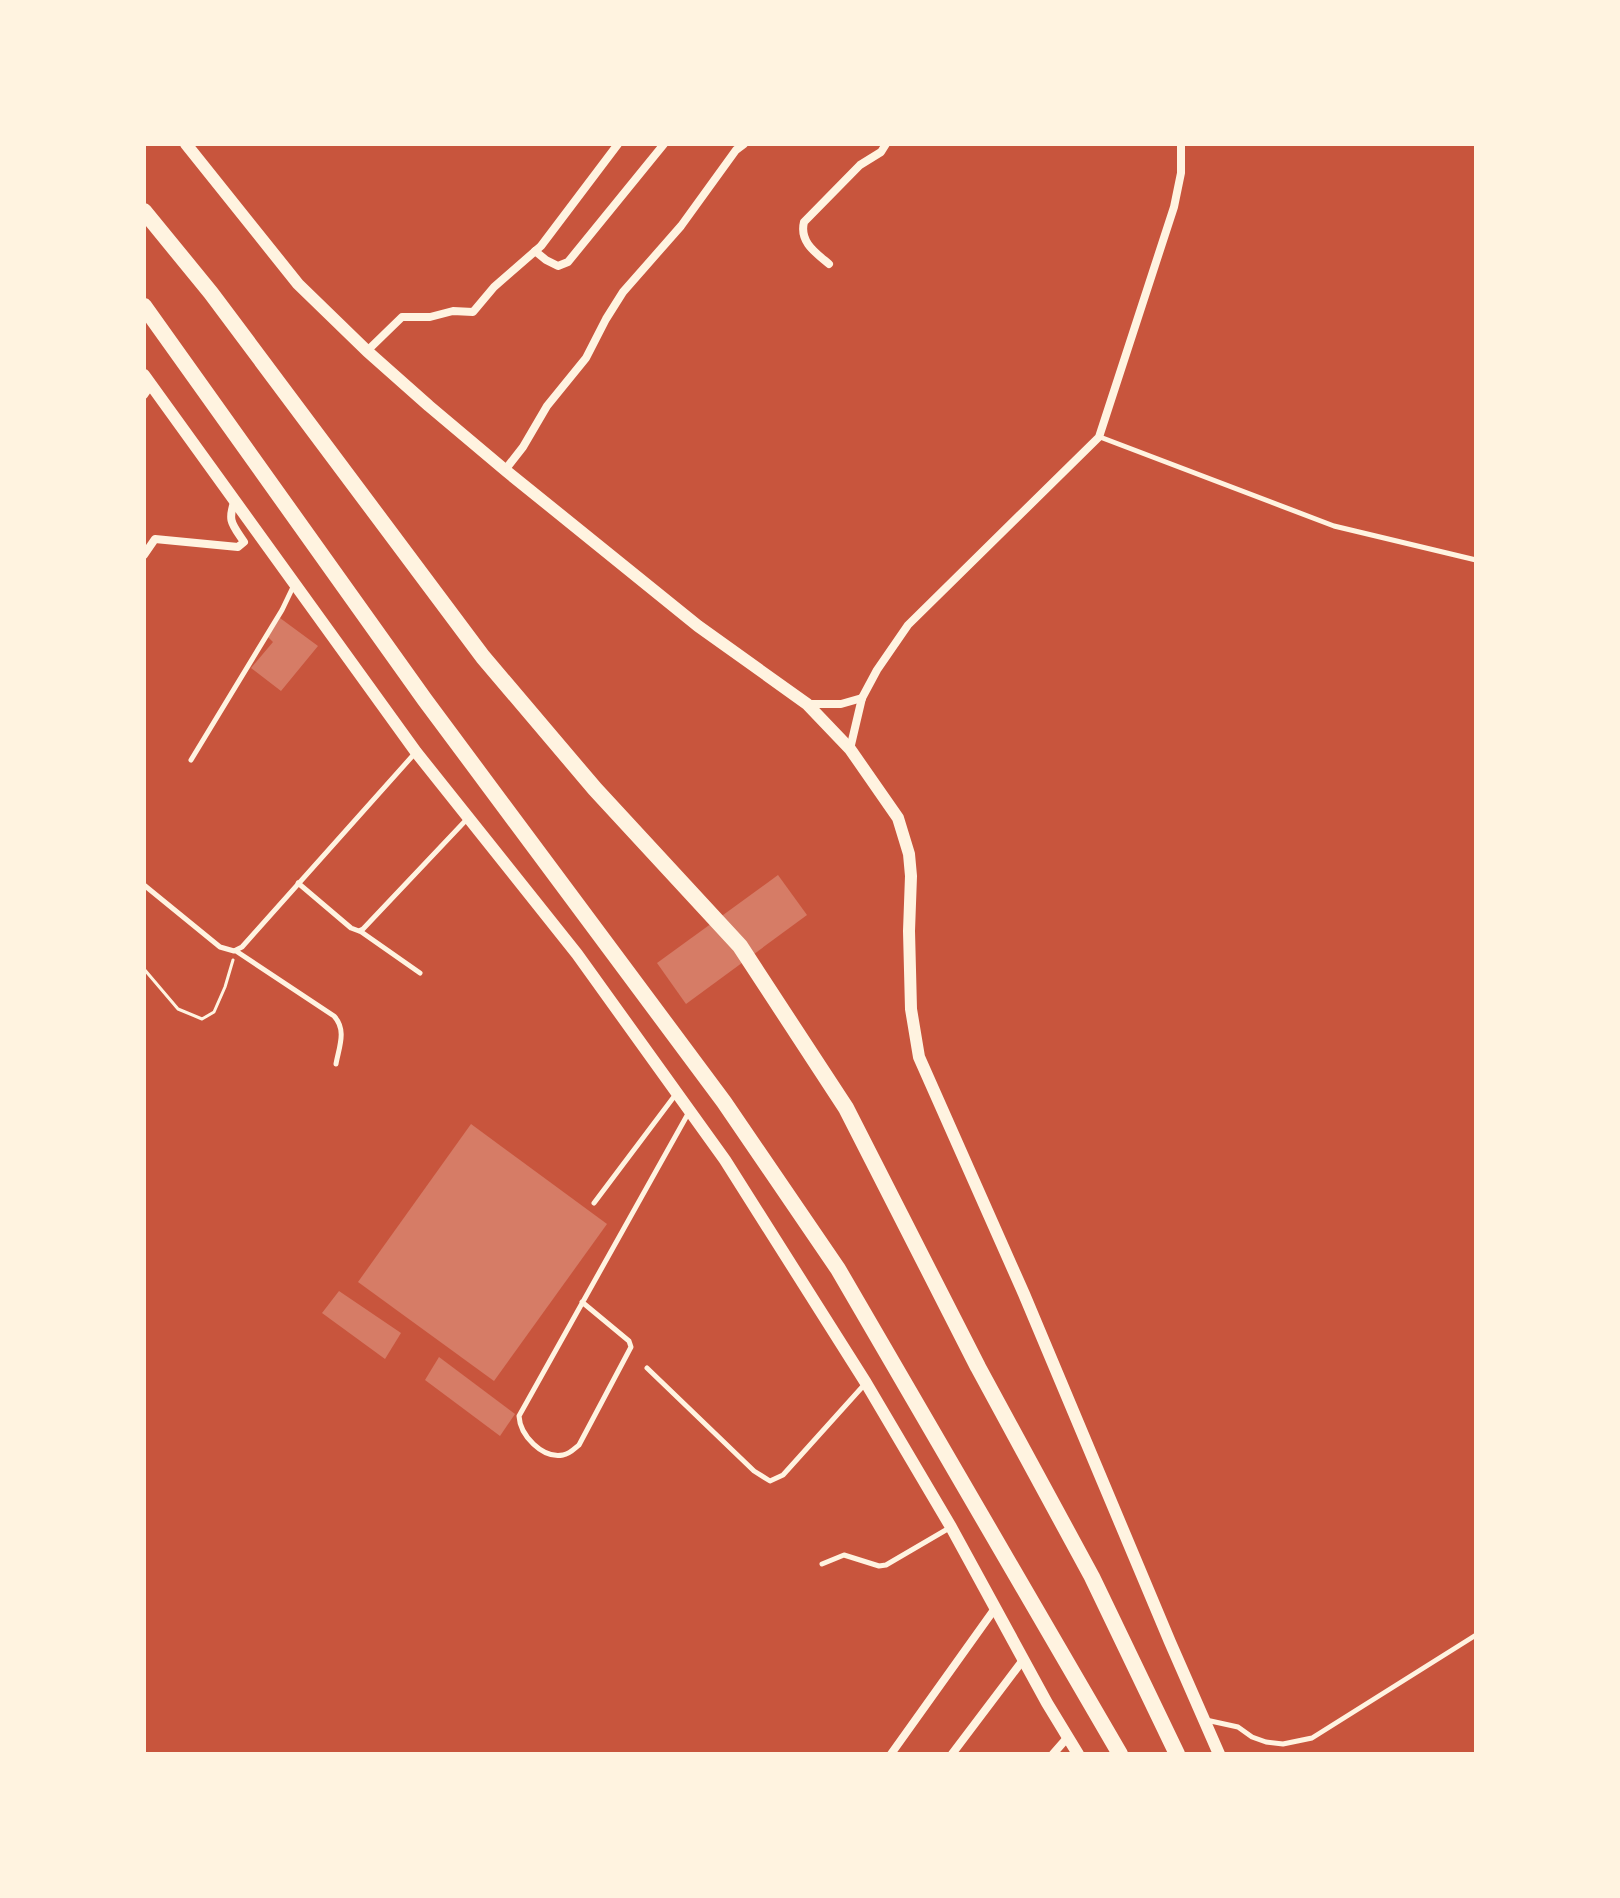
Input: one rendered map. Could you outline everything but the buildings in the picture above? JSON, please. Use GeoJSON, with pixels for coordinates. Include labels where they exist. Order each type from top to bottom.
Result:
{"type":"FeatureCollection","features":[{"type":"Feature","properties":{"kind":"highway"},"geometry":{"type":"LineString","coordinates":[[144,211],[211,293],[483,657],[595,789],[740,946],[846,1108],[978,1367],[1092,1577],[1177,1754]]}},
{"type":"Feature","properties":{"kind":"highway"},"geometry":{"type":"LineString","coordinates":[[144,306],[425,700],[724,1102],[838,1269],[1120,1754]]}},
{"type":"Feature","properties":{"kind":"street"},"geometry":{"type":"LineString","coordinates":[[186,144],[298,284],[367,351],[505,470],[698,626],[807,704],[850,749],[898,818],[909,854],[911,876],[911,1009],[919,1057],[1024,1294],[1219,1754]]}},
{"type":"Feature","properties":{"kind":"street"},"geometry":{"type":"LineString","coordinates":[[367,351],[402,317],[430,317],[453,311],[473,312],[494,287],[535,251],[618,144]]}},
{"type":"Feature","properties":{"kind":"street"},"geometry":{"type":"LineString","coordinates":[[535,251],[558,266],[568,262],[664,144]]}},
{"type":"Feature","properties":{"kind":"street"},"geometry":{"type":"LineString","coordinates":[[505,470],[523,447],[547,406],[586,358],[623,292],[681,226],[736,150],[744,144]]}},
{"type":"Feature","properties":{"kind":"street"},"geometry":{"type":"LineString","coordinates":[[829,264],[811,249],[803,237],[804,222],[860,165],[881,152],[886,144]]}},
{"type":"Feature","properties":{"kind":"street"},"geometry":{"type":"LineString","coordinates":[[850,749],[862,698],[908,625],[1099,437],[1174,207],[1181,173],[1181,144]]}},
{"type":"Feature","properties":{"kind":"street"},"geometry":{"type":"LineString","coordinates":[[146,385],[235,500],[416,752],[577,954],[725,1160],[866,1383],[1078,1754]]}},
{"type":"Feature","properties":{"kind":"street"},"geometry":{"type":"LineString","coordinates":[[144,555],[155,539],[242,545],[244,542],[230,521],[229,514],[235,500]]}},
{"type":"Feature","properties":{"kind":"street"},"geometry":{"type":"LineString","coordinates":[[807,704],[841,704],[862,698]]}},
{"type":"Feature","properties":{"kind":"street"},"geometry":{"type":"LineString","coordinates":[[891,1754],[996,1607]]}},
{"type":"Feature","properties":{"kind":"street"},"geometry":{"type":"LineString","coordinates":[[952,1754],[1023,1660]]}},
{"type":"Feature","properties":{"kind":"street"},"geometry":{"type":"LineString","coordinates":[[1053,1754],[1067,1738]]}},
{"type":"Feature","properties":{"kind":"lane"},"geometry":{"type":"LineString","coordinates":[[1099,437],[1334,526],[1476,560]]}},
{"type":"Feature","properties":{"kind":"lane"},"geometry":{"type":"LineString","coordinates":[[191,760],[295,584]]}},
{"type":"Feature","properties":{"kind":"lane"},"geometry":{"type":"LineString","coordinates":[[235,950],[242,947],[416,752]]}},
{"type":"Feature","properties":{"kind":"lane"},"geometry":{"type":"LineString","coordinates":[[359,931],[469,817]]}},
{"type":"Feature","properties":{"kind":"lane"},"geometry":{"type":"LineString","coordinates":[[298,883],[351,928],[420,973]]}},
{"type":"Feature","properties":{"kind":"lane"},"geometry":{"type":"LineString","coordinates":[[144,885],[220,947],[235,950],[334,1016],[342,1032],[336,1064]]}},
{"type":"Feature","properties":{"kind":"lane"},"geometry":{"type":"LineString","coordinates":[[594,1203],[676,1093]]}},
{"type":"Feature","properties":{"kind":"lane"},"geometry":{"type":"LineString","coordinates":[[582,1302],[629,1341],[631,1347],[579,1445],[559,1456],[546,1453],[526,1437],[519,1426],[519,1416],[582,1302],[690,1111]]}},
{"type":"Feature","properties":{"kind":"lane"},"geometry":{"type":"LineString","coordinates":[[647,1368],[754,1471],[770,1481],[783,1475],[866,1383]]}},
{"type":"Feature","properties":{"kind":"lane"},"geometry":{"type":"LineString","coordinates":[[822,1564],[847,1555],[879,1566],[886,1565],[951,1527]]}},
{"type":"Feature","properties":{"kind":"lane"},"geometry":{"type":"LineString","coordinates":[[1205,1719],[1238,1727],[1266,1742],[1283,1744],[1312,1738],[1476,1635]]}},
{"type":"Feature","properties":{"kind":"path"},"geometry":{"type":"LineString","coordinates":[[144,969],[178,1009],[202,1019],[214,1012],[235,950]]}}]}
